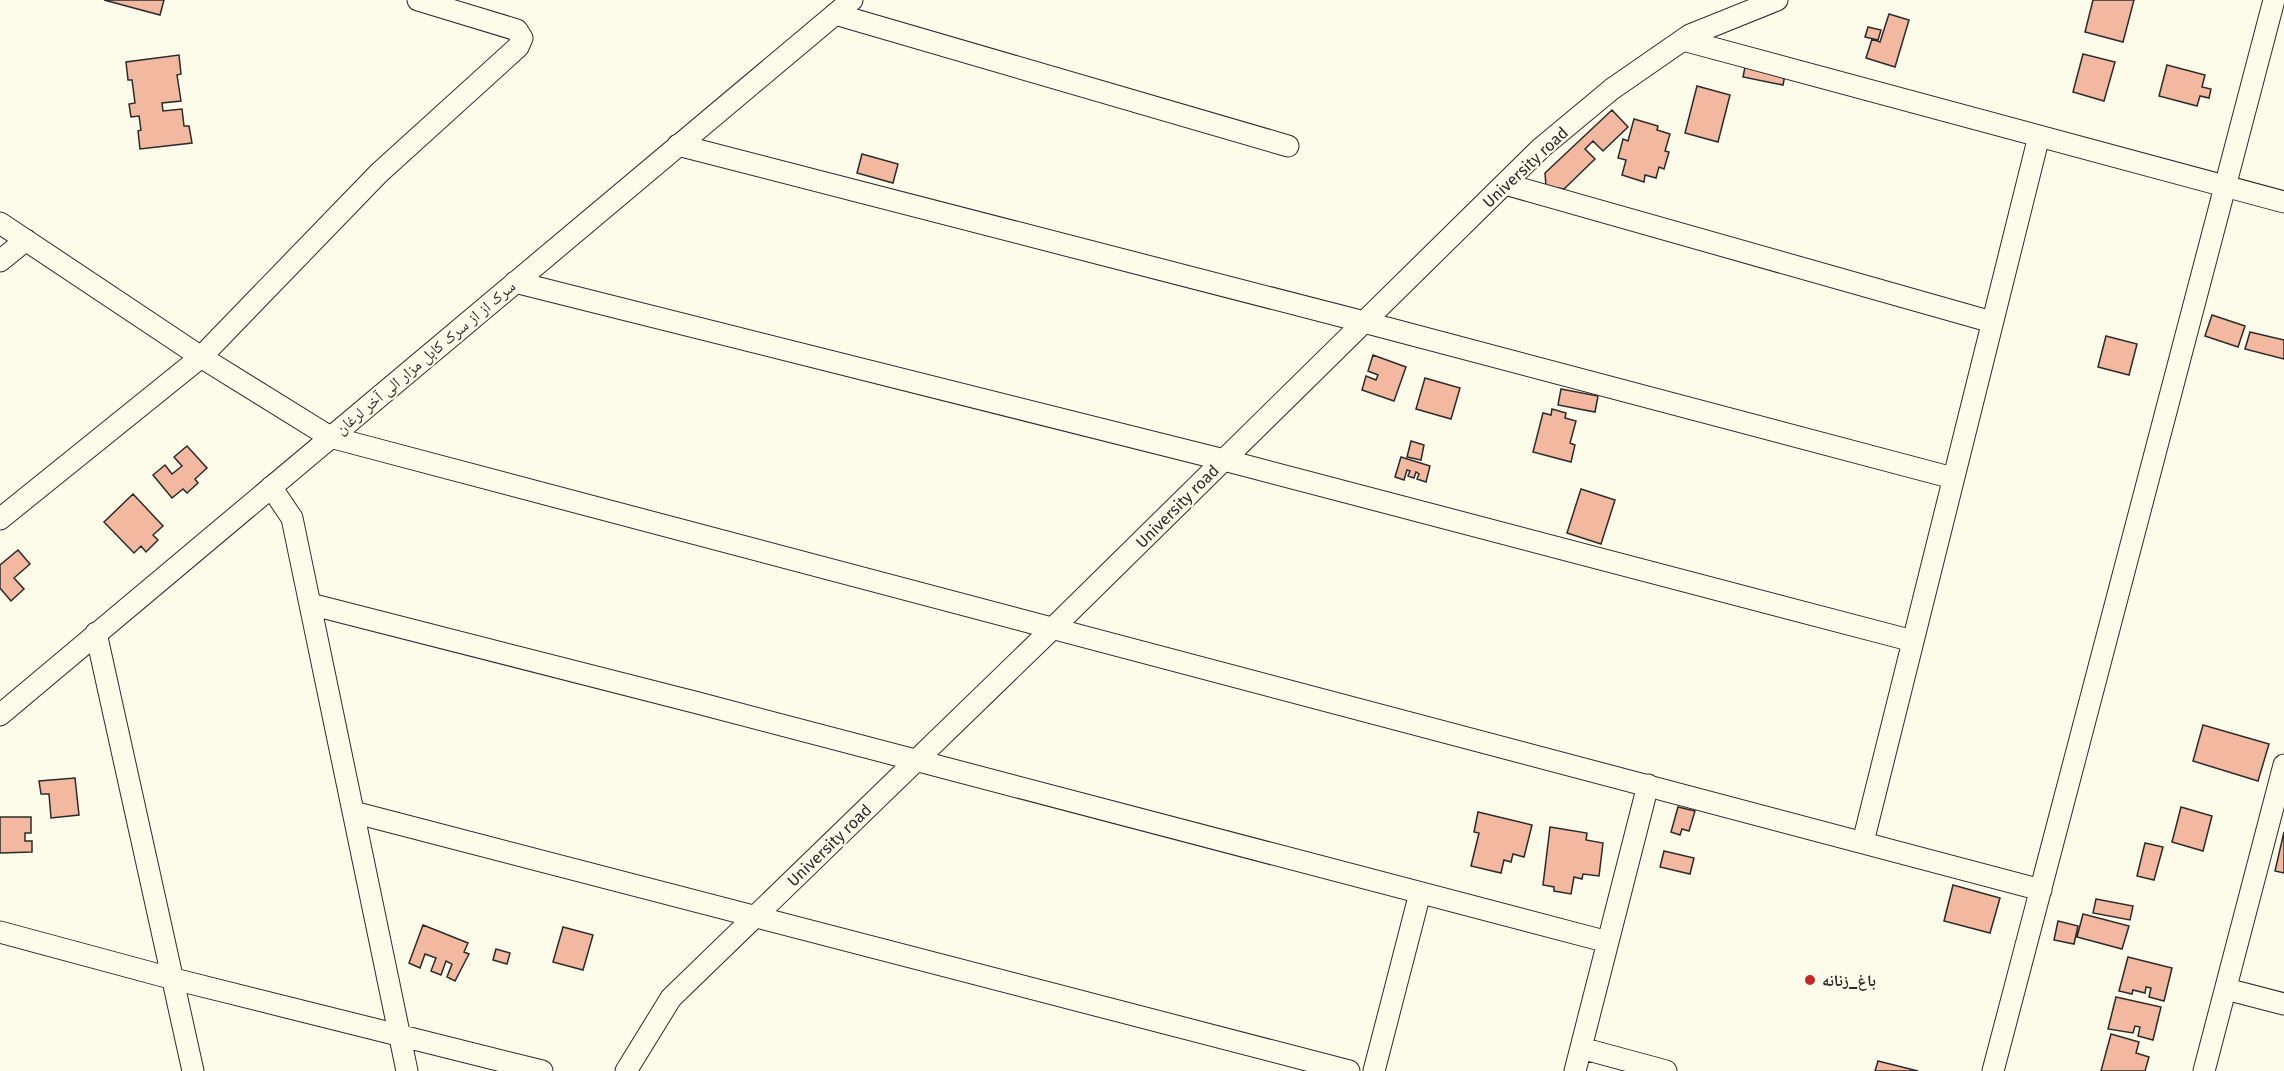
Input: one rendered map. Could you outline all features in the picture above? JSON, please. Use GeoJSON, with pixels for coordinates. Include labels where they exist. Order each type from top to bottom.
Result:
{"type":"FeatureCollection","features":[{"type":"Feature","properties":{"kind":"street"},"geometry":{"type":"LineString","coordinates":[[0,519],[201,357],[379,173],[518,47],[522,38],[517,30],[418,0]]}},
{"type":"Feature","properties":{"kind":"street","name":"سرک از از سرک کابل مزار الی آخر لرغان"},"geometry":{"type":"LineString","coordinates":[[0,715],[852,0]]}},
{"type":"Feature","properties":{"kind":"street","name":"University road"},"geometry":{"type":"LineString","coordinates":[[626,1071],[671,998],[1053,628],[1541,148],[1612,89],[1690,35],[1777,0]]}},
{"type":"Feature","properties":{"kind":"street"},"geometry":{"type":"LineString","coordinates":[[1993,1071],[2274,0]]}},
{"type":"Feature","properties":{"kind":"street"},"geometry":{"type":"LineString","coordinates":[[835,14],[1288,146]]}},
{"type":"Feature","properties":{"kind":"street"},"geometry":{"type":"LineString","coordinates":[[1683,40],[2284,202]]}},
{"type":"Feature","properties":{"kind":"street"},"geometry":{"type":"LineString","coordinates":[[1863,842],[2039,136]]}},
{"type":"Feature","properties":{"kind":"street"},"geometry":{"type":"LineString","coordinates":[[678,145],[1364,322],[1953,478]]}},
{"type":"Feature","properties":{"kind":"street"},"geometry":{"type":"LineString","coordinates":[[1505,184],[1992,322]]}},
{"type":"Feature","properties":{"kind":"street"},"geometry":{"type":"LineString","coordinates":[[0,223],[201,357],[330,437],[2041,890]]}},
{"type":"Feature","properties":{"kind":"street"},"geometry":{"type":"LineString","coordinates":[[0,261],[26,240]]}},
{"type":"Feature","properties":{"kind":"street"},"geometry":{"type":"LineString","coordinates":[[514,282],[1224,460],[1913,641]]}},
{"type":"Feature","properties":{"kind":"street"},"geometry":{"type":"LineString","coordinates":[[271,487],[292,518],[407,1071]]}},
{"type":"Feature","properties":{"kind":"street"},"geometry":{"type":"LineString","coordinates":[[310,604],[917,760],[1608,942]]}},
{"type":"Feature","properties":{"kind":"street"},"geometry":{"type":"LineString","coordinates":[[96,633],[193,1071]]}},
{"type":"Feature","properties":{"kind":"street"},"geometry":{"type":"LineString","coordinates":[[2204,1071],[2279,804],[2284,765]]}},
{"type":"Feature","properties":{"kind":"street"},"geometry":{"type":"LineString","coordinates":[[1575,1071],[1647,784]]}},
{"type":"Feature","properties":{"kind":"street"},"geometry":{"type":"LineString","coordinates":[[353,812],[1349,1071]]}},
{"type":"Feature","properties":{"kind":"street"},"geometry":{"type":"LineString","coordinates":[[1374,1071],[1420,892]]}},
{"type":"Feature","properties":{"kind":"street"},"geometry":{"type":"LineString","coordinates":[[0,932],[174,979],[542,1071]]}},
{"type":"Feature","properties":{"kind":"street"},"geometry":{"type":"LineString","coordinates":[[2226,989],[2284,1004]]}},
{"type":"Feature","properties":{"kind":"street"},"geometry":{"type":"LineString","coordinates":[[1581,1048],[1666,1071]]}},
{"type":"Feature","properties":{"kind":"building"},"geometry":{"type":"Polygon","coordinates":[[[104,0],[164,0],[160,15],[104,0]]]}},
{"type":"Feature","properties":{"kind":"building"},"geometry":{"type":"Polygon","coordinates":[[[2093,0],[2134,0],[2123,42],[2085,32],[2093,0]]]}},
{"type":"Feature","properties":{"kind":"building"},"geometry":{"type":"Polygon","coordinates":[[[1889,14],[1909,20],[1895,67],[1866,58],[1872,39],[1880,42],[1889,14]]]}},
{"type":"Feature","properties":{"kind":"building"},"geometry":{"type":"Polygon","coordinates":[[[1868,27],[1881,30],[1878,40],[1865,37],[1868,27]]]}},
{"type":"Feature","properties":{"kind":"building"},"geometry":{"type":"Polygon","coordinates":[[[2083,54],[2115,62],[2104,101],[2073,92],[2083,54]]]}},
{"type":"Feature","properties":{"kind":"building"},"geometry":{"type":"Polygon","coordinates":[[[179,55],[181,74],[177,75],[181,101],[162,103],[163,111],[182,109],[184,126],[189,126],[192,143],[140,149],[139,116],[131,117],[129,104],[135,103],[132,80],[128,80],[126,62],[179,55]]]}},
{"type":"Feature","properties":{"kind":"building"},"geometry":{"type":"Polygon","coordinates":[[[1746,62],[1786,70],[1783,85],[1743,77],[1746,62]]]}},
{"type":"Feature","properties":{"kind":"building"},"geometry":{"type":"Polygon","coordinates":[[[2167,65],[2205,75],[2202,87],[2211,89],[2209,98],[2200,96],[2197,106],[2159,96],[2167,65]]]}},
{"type":"Feature","properties":{"kind":"building"},"geometry":{"type":"Polygon","coordinates":[[[1697,86],[1730,95],[1718,142],[1685,133],[1697,86]]]}},
{"type":"Feature","properties":{"kind":"building"},"geometry":{"type":"Polygon","coordinates":[[[1612,110],[1628,127],[1603,151],[1593,141],[1585,149],[1595,159],[1564,189],[1546,186],[1545,173],[1612,110]]]}},
{"type":"Feature","properties":{"kind":"building"},"geometry":{"type":"Polygon","coordinates":[[[1634,119],[1658,126],[1657,130],[1670,134],[1665,151],[1669,152],[1664,169],[1659,167],[1656,178],[1645,175],[1644,182],[1622,175],[1626,160],[1618,158],[1623,139],[1628,141],[1634,119]]]}},
{"type":"Feature","properties":{"kind":"building"},"geometry":{"type":"Polygon","coordinates":[[[862,154],[898,164],[893,183],[857,173],[862,154]]]}},
{"type":"Feature","properties":{"kind":"building"},"geometry":{"type":"Polygon","coordinates":[[[2212,315],[2245,326],[2238,347],[2205,336],[2212,315]]]}},
{"type":"Feature","properties":{"kind":"building"},"geometry":{"type":"Polygon","coordinates":[[[2250,332],[2284,340],[2284,359],[2245,349],[2250,332]]]}},
{"type":"Feature","properties":{"kind":"building"},"geometry":{"type":"Polygon","coordinates":[[[2106,336],[2137,344],[2129,375],[2098,367],[2106,336]]]}},
{"type":"Feature","properties":{"kind":"building"},"geometry":{"type":"Polygon","coordinates":[[[1373,355],[1406,367],[1394,401],[1362,390],[1366,376],[1376,380],[1378,375],[1368,371],[1373,355]]]}},
{"type":"Feature","properties":{"kind":"building"},"geometry":{"type":"Polygon","coordinates":[[[1425,378],[1460,388],[1451,419],[1416,409],[1425,378]]]}},
{"type":"Feature","properties":{"kind":"building"},"geometry":{"type":"Polygon","coordinates":[[[1561,389],[1598,396],[1595,412],[1558,405],[1561,389]]]}},
{"type":"Feature","properties":{"kind":"building"},"geometry":{"type":"Polygon","coordinates":[[[1552,409],[1566,413],[1565,418],[1576,421],[1570,443],[1575,445],[1571,462],[1533,452],[1543,413],[1551,415],[1552,409]]]}},
{"type":"Feature","properties":{"kind":"building"},"geometry":{"type":"Polygon","coordinates":[[[1411,441],[1424,445],[1421,460],[1407,457],[1411,441]]]}},
{"type":"Feature","properties":{"kind":"building"},"geometry":{"type":"Polygon","coordinates":[[[187,446],[207,468],[195,479],[198,483],[187,493],[183,489],[172,498],[153,475],[165,465],[172,474],[182,466],[174,457],[187,446]]]}},
{"type":"Feature","properties":{"kind":"building"},"geometry":{"type":"Polygon","coordinates":[[[1401,457],[1430,466],[1426,482],[1417,479],[1419,474],[1416,472],[1414,478],[1408,476],[1410,471],[1407,470],[1404,480],[1395,477],[1401,457]]]}},
{"type":"Feature","properties":{"kind":"building"},"geometry":{"type":"Polygon","coordinates":[[[1581,489],[1615,500],[1601,544],[1567,533],[1581,489]]]}},
{"type":"Feature","properties":{"kind":"building"},"geometry":{"type":"Polygon","coordinates":[[[133,494],[163,526],[153,535],[158,540],[146,552],[141,546],[134,553],[104,522],[133,494]]]}},
{"type":"Feature","properties":{"kind":"building"},"geometry":{"type":"Polygon","coordinates":[[[18,550],[30,564],[14,578],[24,589],[11,601],[0,588],[0,565],[18,550]]]}},
{"type":"Feature","properties":{"kind":"building"},"geometry":{"type":"Polygon","coordinates":[[[2203,725],[2269,744],[2258,781],[2193,761],[2203,725]]]}},
{"type":"Feature","properties":{"kind":"building"},"geometry":{"type":"Polygon","coordinates":[[[75,778],[79,815],[51,818],[49,794],[41,794],[39,781],[75,778]]]}},
{"type":"Feature","properties":{"kind":"building"},"geometry":{"type":"Polygon","coordinates":[[[1678,807],[1695,811],[1689,831],[1682,829],[1680,835],[1671,832],[1678,807]]]}},
{"type":"Feature","properties":{"kind":"building"},"geometry":{"type":"Polygon","coordinates":[[[2181,807],[2212,816],[2203,851],[2172,842],[2181,807]]]}},
{"type":"Feature","properties":{"kind":"building"},"geometry":{"type":"Polygon","coordinates":[[[1478,812],[1532,825],[1524,857],[1513,854],[1511,862],[1504,860],[1501,873],[1471,866],[1479,833],[1474,832],[1478,812]]]}},
{"type":"Feature","properties":{"kind":"building"},"geometry":{"type":"Polygon","coordinates":[[[0,817],[31,817],[31,833],[25,833],[25,841],[32,841],[32,852],[0,853],[0,817]]]}},
{"type":"Feature","properties":{"kind":"building"},"geometry":{"type":"Polygon","coordinates":[[[1550,827],[1587,833],[1586,840],[1603,843],[1599,876],[1583,874],[1582,879],[1574,877],[1571,894],[1554,891],[1554,887],[1543,885],[1550,827]]]}},
{"type":"Feature","properties":{"kind":"building"},"geometry":{"type":"Polygon","coordinates":[[[2284,832],[2284,873],[2275,871],[2284,832]]]}},
{"type":"Feature","properties":{"kind":"building"},"geometry":{"type":"Polygon","coordinates":[[[2145,843],[2163,847],[2154,880],[2137,876],[2145,843]]]}},
{"type":"Feature","properties":{"kind":"building"},"geometry":{"type":"Polygon","coordinates":[[[1664,851],[1694,858],[1690,874],[1660,867],[1664,851]]]}},
{"type":"Feature","properties":{"kind":"building"},"geometry":{"type":"Polygon","coordinates":[[[1953,885],[2000,898],[1990,933],[1944,921],[1953,885]]]}},
{"type":"Feature","properties":{"kind":"building"},"geometry":{"type":"Polygon","coordinates":[[[2096,899],[2133,906],[2130,920],[2093,913],[2096,899]]]}},
{"type":"Feature","properties":{"kind":"building"},"geometry":{"type":"Polygon","coordinates":[[[2083,914],[2129,926],[2122,949],[2077,937],[2083,914]]]}},
{"type":"Feature","properties":{"kind":"building"},"geometry":{"type":"Polygon","coordinates":[[[2058,921],[2078,926],[2074,944],[2054,940],[2058,921]]]}},
{"type":"Feature","properties":{"kind":"building"},"geometry":{"type":"Polygon","coordinates":[[[423,925],[468,943],[464,952],[469,954],[455,981],[447,977],[452,964],[446,961],[441,975],[431,971],[436,958],[425,954],[420,968],[409,963],[423,925]]]}},
{"type":"Feature","properties":{"kind":"building"},"geometry":{"type":"Polygon","coordinates":[[[563,927],[593,935],[583,970],[553,962],[563,927]]]}},
{"type":"Feature","properties":{"kind":"building"},"geometry":{"type":"Polygon","coordinates":[[[496,949],[510,953],[507,964],[493,960],[496,949]]]}},
{"type":"Feature","properties":{"kind":"building"},"geometry":{"type":"Polygon","coordinates":[[[2128,957],[2172,968],[2164,1001],[2149,997],[2151,988],[2146,987],[2145,993],[2133,990],[2132,994],[2119,991],[2128,957]]]}},
{"type":"Feature","properties":{"kind":"building"},"geometry":{"type":"Polygon","coordinates":[[[2116,997],[2161,1007],[2153,1040],[2138,1036],[2140,1027],[2135,1026],[2133,1033],[2108,1029],[2116,997]]]}},
{"type":"Feature","properties":{"kind":"building"},"geometry":{"type":"Polygon","coordinates":[[[2111,1034],[2139,1042],[2136,1053],[2149,1057],[2145,1071],[2101,1071],[2111,1034]]]}},
{"type":"Feature","properties":{"kind":"building"},"geometry":{"type":"Polygon","coordinates":[[[1878,1061],[1918,1071],[1875,1071],[1878,1061]]]}},
{"type":"Feature","properties":{"kind":"place","name":"باغ_زنانه"},"geometry":{"type":"Point","coordinates":[1810,980]}}]}
